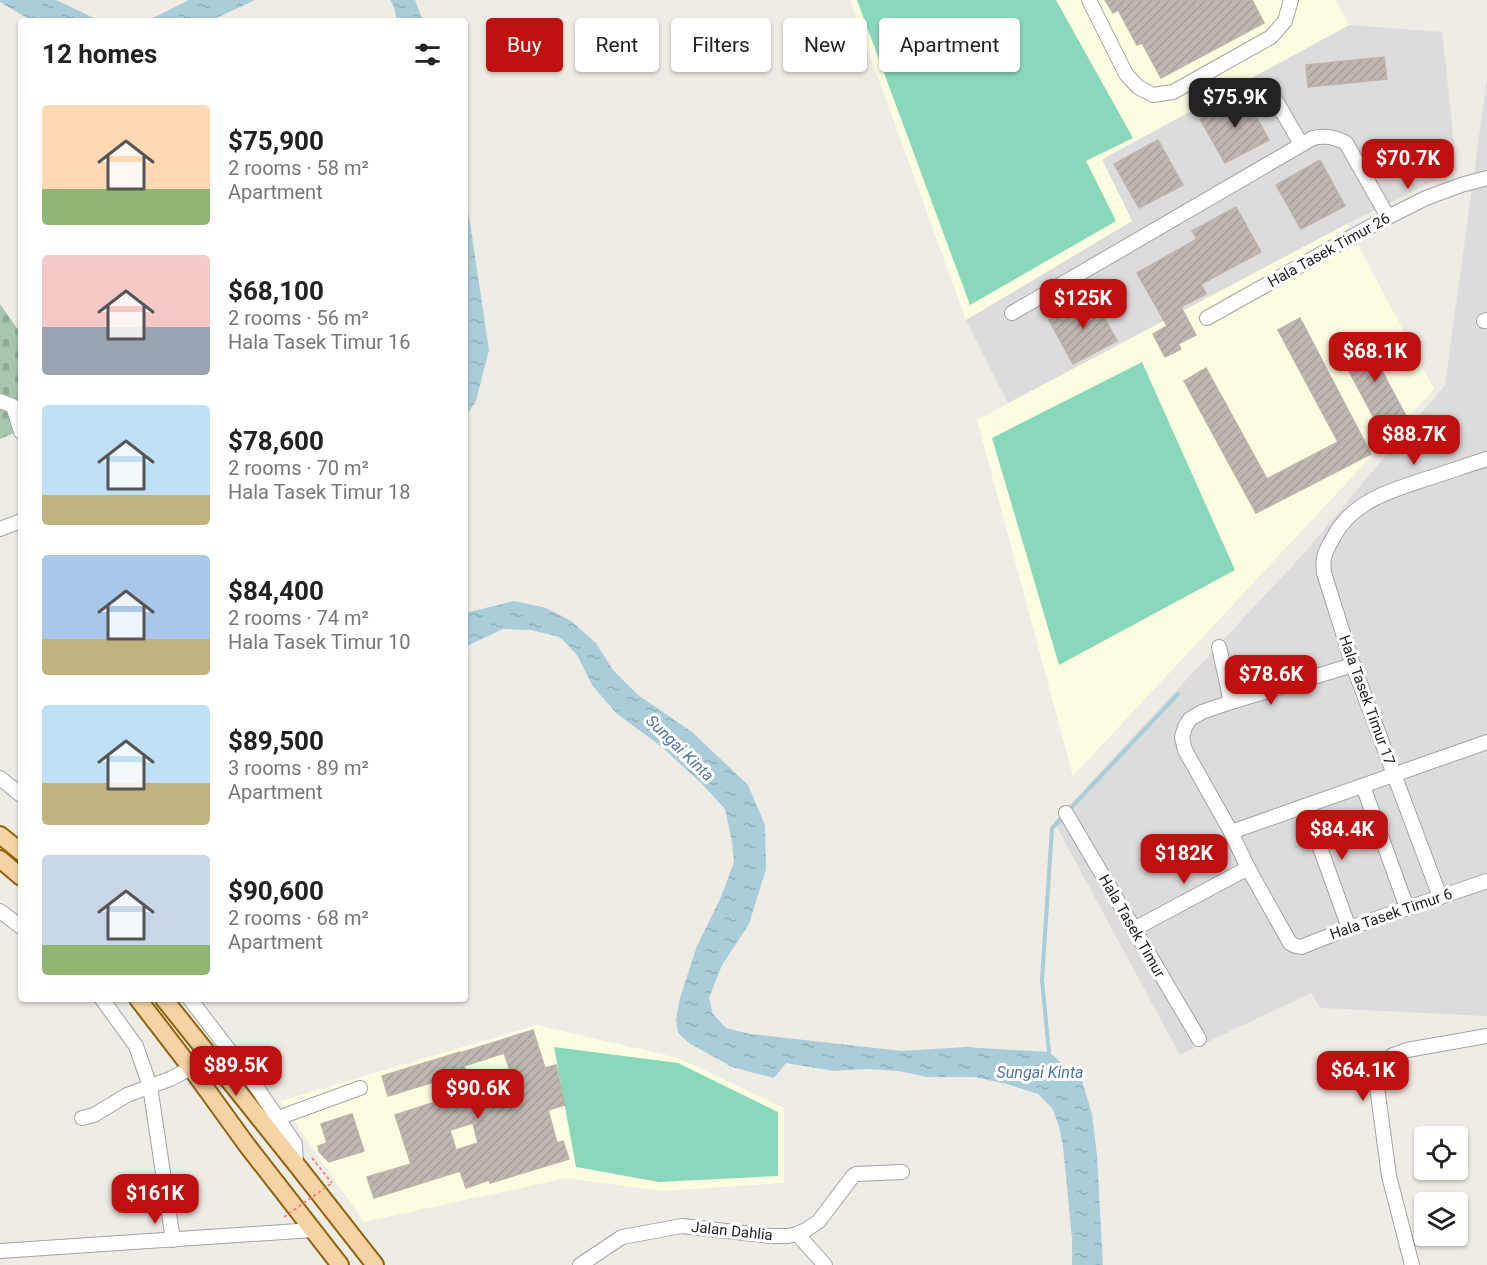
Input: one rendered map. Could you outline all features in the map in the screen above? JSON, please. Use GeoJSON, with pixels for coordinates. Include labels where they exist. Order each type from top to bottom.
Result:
{"type":"FeatureCollection","features":[{"type":"Feature","properties":{"kind":"main road"},"geometry":{"type":"LineString","coordinates":[[0,835],[18,850]]}},
{"type":"Feature","properties":{"kind":"main road"},"geometry":{"type":"LineString","coordinates":[[0,859],[18,874]]}},
{"type":"Feature","properties":{"kind":"main road"},"geometry":{"type":"LineString","coordinates":[[140,1002],[340,1265]]}},
{"type":"Feature","properties":{"kind":"main road"},"geometry":{"type":"LineString","coordinates":[[166,1002],[226,1076],[304,1161],[375,1265]]}},
{"type":"Feature","properties":{"kind":"street"},"geometry":{"type":"LineString","coordinates":[[1089,0],[1126,74],[1138,87],[1153,95],[1173,92],[1271,37],[1285,21],[1292,0]]}},
{"type":"Feature","properties":{"kind":"street"},"geometry":{"type":"LineString","coordinates":[[1268,87],[1300,144]]}},
{"type":"Feature","properties":{"kind":"street"},"geometry":{"type":"LineString","coordinates":[[1012,313],[1312,138],[1328,136],[1346,143],[1388,217]]}},
{"type":"Feature","properties":{"kind":"street","name":"Hala Tasek Timur 26"},"geometry":{"type":"LineString","coordinates":[[1207,318],[1426,198],[1487,178]]}},
{"type":"Feature","properties":{"kind":"street"},"geometry":{"type":"LineString","coordinates":[[0,400],[13,406],[18,422]]}},
{"type":"Feature","properties":{"kind":"street","name":"Hala Tasek Timur 17"},"geometry":{"type":"LineString","coordinates":[[1440,897],[1353,665],[1324,573],[1323,561],[1336,532],[1358,508],[1391,490],[1487,459]]}},
{"type":"Feature","properties":{"kind":"street"},"geometry":{"type":"LineString","coordinates":[[0,529],[18,522]]}},
{"type":"Feature","properties":{"kind":"street"},"geometry":{"type":"LineString","coordinates":[[1219,647],[1231,702]]}},
{"type":"Feature","properties":{"kind":"street"},"geometry":{"type":"LineString","coordinates":[[1134,929],[1248,868],[1231,832],[1185,750],[1182,737],[1190,719],[1202,712],[1231,702],[1353,665]]}},
{"type":"Feature","properties":{"kind":"street"},"geometry":{"type":"LineString","coordinates":[[1231,832],[1487,742]]}},
{"type":"Feature","properties":{"kind":"street"},"geometry":{"type":"LineString","coordinates":[[0,778],[18,793]]}},
{"type":"Feature","properties":{"kind":"street"},"geometry":{"type":"LineString","coordinates":[[1363,786],[1407,908]]}},
{"type":"Feature","properties":{"kind":"street"},"geometry":{"type":"LineString","coordinates":[[1305,806],[1349,928]]}},
{"type":"Feature","properties":{"kind":"street","name":"Hala Tasek Timur"},"geometry":{"type":"LineString","coordinates":[[1066,813],[1199,1040]]}},
{"type":"Feature","properties":{"kind":"street","name":"Hala Tasek Timur 6"},"geometry":{"type":"LineString","coordinates":[[1248,868],[1290,943],[1301,947],[1349,928],[1487,881]]}},
{"type":"Feature","properties":{"kind":"street"},"geometry":{"type":"LineString","coordinates":[[0,911],[18,925]]}},
{"type":"Feature","properties":{"kind":"street"},"geometry":{"type":"LineString","coordinates":[[104,1002],[136,1046],[150,1086],[173,1240]]}},
{"type":"Feature","properties":{"kind":"street"},"geometry":{"type":"LineString","coordinates":[[192,1002],[256,1087],[304,1161]]}},
{"type":"Feature","properties":{"kind":"street"},"geometry":{"type":"LineString","coordinates":[[1412,1265],[1389,1176],[1377,1087],[1378,1075],[1393,1054],[1487,1036]]}},
{"type":"Feature","properties":{"kind":"street"},"geometry":{"type":"LineString","coordinates":[[82,1118],[94,1115],[127,1095],[170,1079],[191,1068]]}},
{"type":"Feature","properties":{"kind":"street"},"geometry":{"type":"LineString","coordinates":[[226,1076],[256,1087]]}},
{"type":"Feature","properties":{"kind":"street"},"geometry":{"type":"LineString","coordinates":[[278,1119],[360,1088]]}},
{"type":"Feature","properties":{"kind":"street"},"geometry":{"type":"LineString","coordinates":[[825,1265],[797,1234],[819,1221],[856,1174],[902,1172]]}},
{"type":"Feature","properties":{"kind":"street","name":"Jalan Dahlia"},"geometry":{"type":"LineString","coordinates":[[580,1265],[622,1237],[682,1226],[770,1236],[797,1234]]}},
{"type":"Feature","properties":{"kind":"street"},"geometry":{"type":"LineString","coordinates":[[0,1251],[313,1230]]}},
{"type":"Feature","properties":{"kind":"path"},"geometry":{"type":"LineString","coordinates":[[284,1217],[332,1183],[304,1161]]}},
{"type":"Feature","properties":{"kind":"shaded area"},"geometry":{"type":"Polygon","coordinates":[[[850,0],[1335,0],[1349,25],[1102,159],[1132,221],[966,320],[867,47],[867,18],[857,18],[850,0]]]}},
{"type":"Feature","properties":{"kind":"shaded area"},"geometry":{"type":"Polygon","coordinates":[[[1349,25],[1442,32],[1457,170],[1347,224],[1008,403],[966,320],[1132,221],[1102,160],[1349,25]]]}},
{"type":"Feature","properties":{"kind":"shaded area"},"geometry":{"type":"Polygon","coordinates":[[[1487,78],[1487,1016],[1320,1008],[1311,993],[1180,1055],[1054,822],[1306,551],[1445,385],[1487,78]]]}},
{"type":"Feature","properties":{"kind":"shaded area"},"geometry":{"type":"Polygon","coordinates":[[[1347,224],[1434,389],[1073,776],[977,420],[1347,224]]]}},
{"type":"Feature","properties":{"kind":"shaded area"},"geometry":{"type":"Polygon","coordinates":[[[537,1025],[678,1058],[784,1108],[784,1183],[662,1191],[566,1178],[364,1222],[280,1101],[537,1025]]]}},
{"type":"Feature","properties":{"kind":"green space"},"geometry":{"type":"Polygon","coordinates":[[[857,0],[1056,0],[1133,138],[1086,161],[1116,221],[970,305],[884,72],[1020,72],[1020,18],[879,18],[879,59],[867,27],[867,18],[864,18],[857,0]]]}},
{"type":"Feature","properties":{"kind":"green space"},"geometry":{"type":"Polygon","coordinates":[[[0,304],[18,330],[18,431],[0,439],[0,304]]]}},
{"type":"Feature","properties":{"kind":"green space"},"geometry":{"type":"Polygon","coordinates":[[[1142,362],[1235,570],[1059,665],[992,438],[1142,362]]]}},
{"type":"Feature","properties":{"kind":"green space"},"geometry":{"type":"Polygon","coordinates":[[[554,1047],[678,1063],[778,1112],[778,1176],[659,1182],[576,1167],[554,1047]]]}},
{"type":"Feature","properties":{"kind":"water"},"geometry":{"type":"Polygon","coordinates":[[[0,0],[56,0],[94,18],[27,18],[0,0]]]}},
{"type":"Feature","properties":{"kind":"water"},"geometry":{"type":"Polygon","coordinates":[[[189,0],[255,0],[216,18],[153,18],[189,0]]]}},
{"type":"Feature","properties":{"kind":"water"},"geometry":{"type":"Polygon","coordinates":[[[390,0],[415,0],[422,18],[396,18],[390,0]]]}},
{"type":"Feature","properties":{"kind":"water"},"geometry":{"type":"Polygon","coordinates":[[[468,209],[489,350],[476,401],[468,413],[468,209]]]}},
{"type":"Feature","properties":{"kind":"water","name":"Sungai Kinta"},"geometry":{"type":"Polygon","coordinates":[[[514,601],[546,608],[571,621],[596,643],[613,670],[638,695],[692,732],[748,785],[765,825],[766,869],[749,924],[722,965],[709,998],[713,1014],[726,1028],[750,1034],[902,1051],[965,1047],[1049,1052],[1082,1081],[1092,1114],[1097,1156],[1103,1265],[1072,1265],[1072,1239],[1063,1146],[1052,1108],[1038,1094],[974,1077],[927,1077],[899,1071],[867,1069],[834,1071],[786,1063],[774,1078],[732,1067],[689,1043],[678,1033],[676,1020],[680,998],[697,946],[721,897],[734,862],[725,809],[662,747],[616,713],[592,685],[577,655],[560,637],[531,630],[503,629],[468,646],[468,612],[514,601]]]}},
{"type":"Feature","properties":{"kind":"building"},"geometry":{"type":"Polygon","coordinates":[[[1105,0],[1252,0],[1264,23],[1161,78],[1142,43],[1137,45],[1118,10],[1113,13],[1105,0]]]}},
{"type":"Feature","properties":{"kind":"building"},"geometry":{"type":"Polygon","coordinates":[[[1384,57],[1387,79],[1308,87],[1306,65],[1384,57]]]}},
{"type":"Feature","properties":{"kind":"building"},"geometry":{"type":"Polygon","coordinates":[[[1244,95],[1269,140],[1225,163],[1200,119],[1244,95]]]}},
{"type":"Feature","properties":{"kind":"building"},"geometry":{"type":"Polygon","coordinates":[[[1158,140],[1183,185],[1139,208],[1114,164],[1158,140]]]}},
{"type":"Feature","properties":{"kind":"building"},"geometry":{"type":"Polygon","coordinates":[[[1320,160],[1345,206],[1301,229],[1276,185],[1320,160]]]}},
{"type":"Feature","properties":{"kind":"building"},"geometry":{"type":"Polygon","coordinates":[[[1236,207],[1261,252],[1201,284],[1206,294],[1181,307],[1196,335],[1178,344],[1181,349],[1165,357],[1153,334],[1167,326],[1137,273],[1197,239],[1192,231],[1236,207]]]}},
{"type":"Feature","properties":{"kind":"building"},"geometry":{"type":"Polygon","coordinates":[[[1092,295],[1117,341],[1073,364],[1049,320],[1092,295]]]}},
{"type":"Feature","properties":{"kind":"building"},"geometry":{"type":"Polygon","coordinates":[[[1300,318],[1371,454],[1256,513],[1184,381],[1206,368],[1267,479],[1338,442],[1278,330],[1300,318]]]}},
{"type":"Feature","properties":{"kind":"building"},"geometry":{"type":"Polygon","coordinates":[[[1380,340],[1393,365],[1382,371],[1406,416],[1380,429],[1343,360],[1380,340]]]}},
{"type":"Feature","properties":{"kind":"building"},"geometry":{"type":"Polygon","coordinates":[[[533,1030],[545,1068],[556,1065],[565,1105],[548,1110],[557,1143],[563,1141],[569,1159],[466,1188],[460,1171],[374,1198],[367,1177],[411,1164],[395,1115],[441,1100],[441,1103],[498,1086],[496,1080],[512,1076],[504,1053],[464,1066],[466,1072],[388,1096],[382,1076],[533,1030]],[[473,1123],[450,1130],[456,1150],[478,1143],[473,1123]]]}},
{"type":"Feature","properties":{"kind":"building"},"geometry":{"type":"Polygon","coordinates":[[[352,1114],[364,1151],[329,1162],[319,1152],[318,1146],[327,1143],[321,1124],[352,1114]]]}},
{"type":"Feature","properties":{"kind":"waterway"},"geometry":{"type":"LineString","coordinates":[[1068,811],[1178,694]]}},
{"type":"Feature","properties":{"kind":"waterway"},"geometry":{"type":"LineString","coordinates":[[1049,1052],[1042,980],[1052,828],[1063,817]]}}]}
